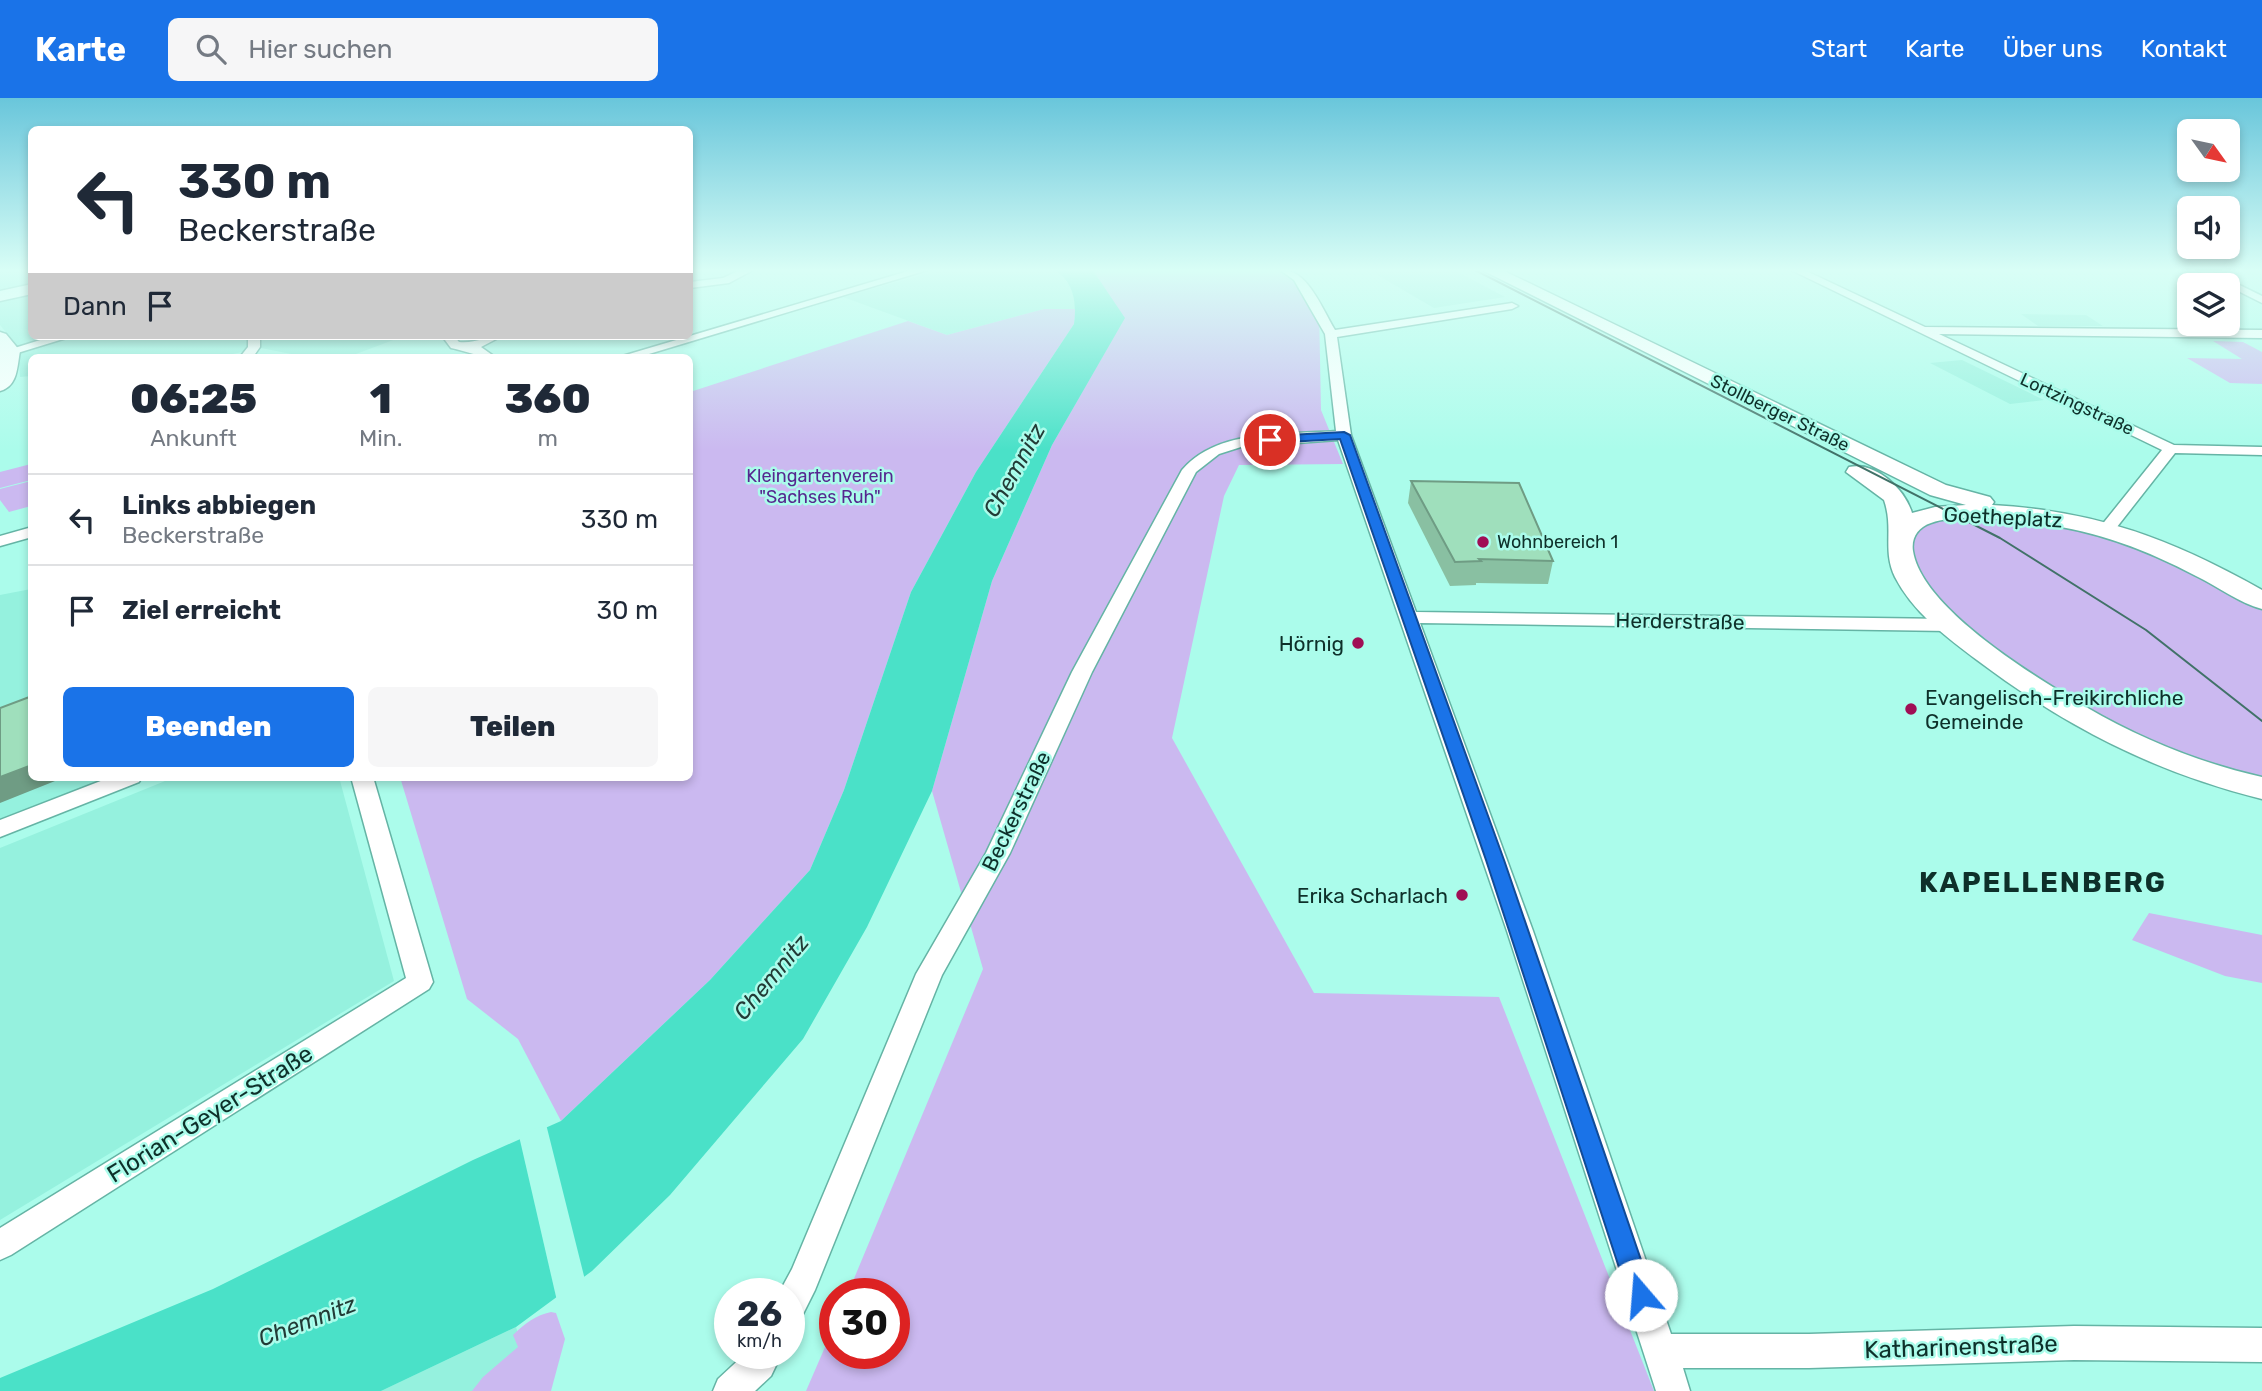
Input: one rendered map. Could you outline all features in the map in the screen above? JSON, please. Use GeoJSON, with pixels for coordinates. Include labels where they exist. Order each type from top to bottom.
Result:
{"type":"FeatureCollection","features":[{"type":"Feature","properties":{"kind":"main road","name":"Stollberger Straße"},"geometry":{"type":"LineString","coordinates":[[1581,329],[1891,490],[1899,505],[1903,532]]}},
{"type":"Feature","properties":{"kind":"main road","name":"Stollberger Straße"},"geometry":{"type":"LineString","coordinates":[[1611,329],[1938,490],[1963,499],[2096,525]]}},
{"type":"Feature","properties":{"kind":"main road"},"geometry":{"type":"LineString","coordinates":[[0,385],[5,380],[6,344]]}},
{"type":"Feature","properties":{"kind":"main road","name":"Goetheplatz"},"geometry":{"type":"LineString","coordinates":[[1903,532],[1918,519],[1952,512],[2096,525],[2221,577],[2262,601]]}},
{"type":"Feature","properties":{"kind":"main road"},"geometry":{"type":"LineString","coordinates":[[1903,532],[1900,547],[1909,576],[1950,625],[2028,686],[2078,717],[2174,761],[2262,788]]}},
{"type":"Feature","properties":{"kind":"street"},"geometry":{"type":"LineString","coordinates":[[693,336],[716,329]]}},
{"type":"Feature","properties":{"kind":"street"},"geometry":{"type":"LineString","coordinates":[[1328,329],[1344,435],[1520,931],[1673,1391]]}},
{"type":"Feature","properties":{"kind":"street"},"geometry":{"type":"LineString","coordinates":[[1331,334],[1361,329]]}},
{"type":"Feature","properties":{"kind":"street"},"geometry":{"type":"LineString","coordinates":[[1920,330],[2262,334]]}},
{"type":"Feature","properties":{"kind":"street","name":"Lortzingstraße"},"geometry":{"type":"LineString","coordinates":[[1920,330],[2171,449],[2262,451]]}},
{"type":"Feature","properties":{"kind":"street"},"geometry":{"type":"LineString","coordinates":[[6,344],[36,340]]}},
{"type":"Feature","properties":{"kind":"street"},"geometry":{"type":"LineString","coordinates":[[452,340],[456,345],[471,347],[484,354]]}},
{"type":"Feature","properties":{"kind":"street"},"geometry":{"type":"LineString","coordinates":[[471,347],[487,340]]}},
{"type":"Feature","properties":{"kind":"street"},"geometry":{"type":"LineString","coordinates":[[635,354],[681,340]]}},
{"type":"Feature","properties":{"kind":"street","name":"Beckerstraße"},"geometry":{"type":"LineString","coordinates":[[804,1278],[929,974],[999,853],[1082,672],[1190,470],[1214,451],[1239,443],[1344,435]]}},
{"type":"Feature","properties":{"kind":"street"},"geometry":{"type":"LineString","coordinates":[[2096,525],[2171,449]]}},
{"type":"Feature","properties":{"kind":"street"},"geometry":{"type":"LineString","coordinates":[[0,541],[28,533]]}},
{"type":"Feature","properties":{"kind":"street","name":"Herderstraße"},"geometry":{"type":"LineString","coordinates":[[1410,617],[1950,625]]}},
{"type":"Feature","properties":{"kind":"street"},"geometry":{"type":"LineString","coordinates":[[0,829],[121,781]]}},
{"type":"Feature","properties":{"kind":"street","name":"Florian-Geyer-Straße"},"geometry":{"type":"LineString","coordinates":[[0,1245],[420,982],[363,781]]}},
{"type":"Feature","properties":{"kind":"street","name":"Katharinenstraße"},"geometry":{"type":"LineString","coordinates":[[1660,1351],[1809,1351],[2074,1343],[2262,1345]]}},
{"type":"Feature","properties":{"kind":"street"},"geometry":{"type":"LineString","coordinates":[[730,1391],[754,1369]]}},
{"type":"Feature","properties":{"kind":"shaded area"},"geometry":{"type":"Polygon","coordinates":[[[4,329],[28,329],[28,340],[393,340],[356,354],[291,354],[261,348],[233,354],[28,354],[28,376],[20,377],[18,347],[4,329]]]}},
{"type":"Feature","properties":{"kind":"shaded area"},"geometry":{"type":"Polygon","coordinates":[[[932,329],[968,329],[947,335],[932,329]]]}},
{"type":"Feature","properties":{"kind":"shaded area"},"geometry":{"type":"Polygon","coordinates":[[[1962,360],[2044,400],[2010,404],[1930,363],[1962,360]]]}},
{"type":"Feature","properties":{"kind":"shaded area"},"geometry":{"type":"Polygon","coordinates":[[[28,590],[28,781],[99,781],[0,820],[0,595],[28,590]]]}},
{"type":"Feature","properties":{"kind":"shaded area"},"geometry":{"type":"Polygon","coordinates":[[[165,781],[340,781],[394,981],[0,1220],[0,848],[165,781]]]}},
{"type":"Feature","properties":{"kind":"shaded area"},"geometry":{"type":"Polygon","coordinates":[[[516,1327],[535,1391],[381,1391],[516,1327]]]}},
{"type":"Feature","properties":{"kind":"green space","name":"Kleingartenverein \"Sachses Ruh\""},"geometry":{"type":"Polygon","coordinates":[[[882,329],[931,329],[947,335],[968,329],[1070,329],[976,472],[911,592],[844,790],[810,870],[710,980],[561,1121],[518,1039],[467,999],[401,781],[693,781],[693,391],[882,329]]]}},
{"type":"Feature","properties":{"kind":"green space"},"geometry":{"type":"Polygon","coordinates":[[[1118,329],[1319,329],[1321,410],[1343,464],[1239,465],[1224,496],[1172,738],[1314,993],[1499,997],[1654,1391],[806,1391],[819,1361],[819,1369],[910,1369],[910,1278],[854,1278],[983,969],[932,791],[992,581],[1052,445],[1118,329]]]}},
{"type":"Feature","properties":{"kind":"green space"},"geometry":{"type":"Polygon","coordinates":[[[2213,341],[2243,342],[2262,352],[2262,384],[2230,383],[2187,358],[2242,359],[2213,341]]]}},
{"type":"Feature","properties":{"kind":"green space"},"geometry":{"type":"Polygon","coordinates":[[[28,465],[28,481],[0,488],[0,472],[28,465]]]}},
{"type":"Feature","properties":{"kind":"green space"},"geometry":{"type":"Polygon","coordinates":[[[28,482],[28,507],[9,512],[0,500],[0,489],[28,482]]]}},
{"type":"Feature","properties":{"kind":"green space"},"geometry":{"type":"Polygon","coordinates":[[[1934,514],[2084,522],[2262,601],[2262,786],[2078,717],[1919,591],[1903,532],[1934,514]]]}},
{"type":"Feature","properties":{"kind":"green space"},"geometry":{"type":"Polygon","coordinates":[[[2149,913],[2262,935],[2262,983],[2225,976],[2132,940],[2149,913]]]}},
{"type":"Feature","properties":{"kind":"green space"},"geometry":{"type":"Polygon","coordinates":[[[556,1313],[565,1339],[551,1391],[472,1391],[483,1377],[518,1347],[513,1335],[521,1327],[540,1315],[556,1313]]]}},
{"type":"Feature","properties":{"kind":"water","name":"Chemnitz"},"geometry":{"type":"Polygon","coordinates":[[[1070,329],[1118,329],[1052,445],[992,581],[932,791],[867,927],[803,1039],[670,1195],[592,1271],[516,1327],[381,1391],[0,1391],[0,1378],[213,1289],[473,1160],[561,1121],[710,980],[810,870],[844,790],[911,592],[976,472],[1070,329]]]}},
{"type":"Feature","properties":{"kind":"pier"},"geometry":{"type":"Polygon","coordinates":[[[546,1124],[585,1280],[557,1301],[519,1136],[546,1124]]]}},
{"type":"Feature","properties":{"kind":"building","name":"Wohnbereich 1"},"geometry":{"type":"Polygon","coordinates":[[[1411,481],[1519,483],[1553,561],[1479,559],[1481,561],[1455,562],[1411,481]]]}},
{"type":"Feature","properties":{"kind":"building"},"geometry":{"type":"Polygon","coordinates":[[[28,698],[28,766],[0,777],[0,708],[28,698]]]}},
{"type":"Feature","properties":{"kind":"tram line"},"geometry":{"type":"LineString","coordinates":[[1591,329],[2000,538],[2146,630],[2262,721]]}},
{"type":"Feature","properties":{"kind":"place","name":"Wohnbereich 1"},"geometry":{"type":"Point","coordinates":[1483,542]}},
{"type":"Feature","properties":{"kind":"place","name":"Hörnig"},"geometry":{"type":"Point","coordinates":[1358,643]}},
{"type":"Feature","properties":{"kind":"place","name":"Evangelisch-Freikirchliche Gemeinde"},"geometry":{"type":"Point","coordinates":[1911,709]}},
{"type":"Feature","properties":{"kind":"place","name":"Erika Scharlach"},"geometry":{"type":"Point","coordinates":[1462,895]}},
{"type":"Feature","properties":{"kind":"district","name":"KAPELLENBERG"},"geometry":{"type":"Point","coordinates":[2043,882]}},
{"type":"Feature","properties":{"kind":"route"},"geometry":{"type":"LineString","coordinates":[[1270,440],[1344,435],[1495,860],[1641,1295]]}}]}
